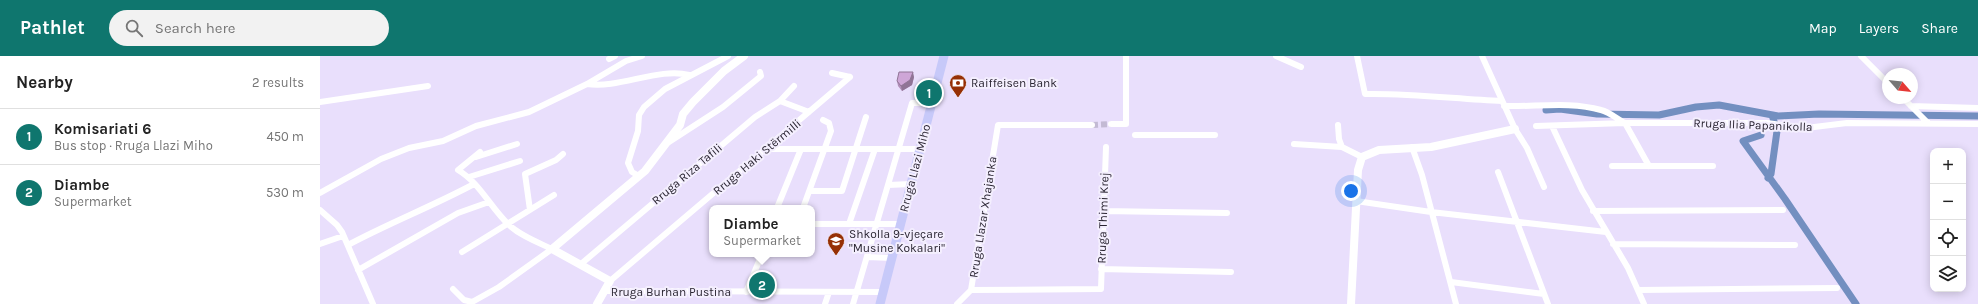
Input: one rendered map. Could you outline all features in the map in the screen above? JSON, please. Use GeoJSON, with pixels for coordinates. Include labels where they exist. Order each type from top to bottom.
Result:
{"type":"FeatureCollection","features":[{"type":"Feature","properties":{"kind":"main road","name":"Rruga Llazi Miho"},"geometry":{"type":"LineString","coordinates":[[880,304],[944,56]]}},
{"type":"Feature","properties":{"kind":"street"},"geometry":{"type":"LineString","coordinates":[[609,58],[615,56]]}},
{"type":"Feature","properties":{"kind":"street"},"geometry":{"type":"LineString","coordinates":[[320,193],[394,153],[425,144],[443,141],[476,126],[529,112],[557,97],[587,84],[626,61],[642,56]]}},
{"type":"Feature","properties":{"kind":"street"},"geometry":{"type":"LineString","coordinates":[[639,176],[632,172],[628,163],[639,126],[639,115],[659,93],[686,76],[690,76],[728,56]]}},
{"type":"Feature","properties":{"kind":"street"},"geometry":{"type":"LineString","coordinates":[[453,289],[464,300],[472,302],[499,287],[552,249],[639,176],[680,125],[683,114],[693,102],[724,71],[744,56]]}},
{"type":"Feature","properties":{"kind":"street"},"geometry":{"type":"LineString","coordinates":[[1111,124],[1126,124],[1126,56]]}},
{"type":"Feature","properties":{"kind":"street"},"geometry":{"type":"LineString","coordinates":[[1276,56],[1301,67]]}},
{"type":"Feature","properties":{"kind":"street"},"geometry":{"type":"LineString","coordinates":[[1357,56],[1365,94],[1402,93],[1503,103],[1529,108],[1570,106],[1606,112],[1622,122],[1649,166]]}},
{"type":"Feature","properties":{"kind":"street"},"geometry":{"type":"LineString","coordinates":[[1482,56],[1515,130],[1527,148],[1544,187]]}},
{"type":"Feature","properties":{"kind":"street"},"geometry":{"type":"LineString","coordinates":[[1862,56],[1882,77]]}},
{"type":"Feature","properties":{"kind":"street"},"geometry":{"type":"LineString","coordinates":[[666,143],[730,102],[761,76],[760,72]]}},
{"type":"Feature","properties":{"kind":"street"},"geometry":{"type":"LineString","coordinates":[[587,84],[599,86],[674,73],[682,73],[690,76]]}},
{"type":"Feature","properties":{"kind":"street","name":"Rruga Haki Stërmilli"},"geometry":{"type":"LineString","coordinates":[[597,304],[610,281],[850,77],[832,73]]}},
{"type":"Feature","properties":{"kind":"street"},"geometry":{"type":"LineString","coordinates":[[320,102],[339,101],[394,90],[428,86]]}},
{"type":"Feature","properties":{"kind":"street","name":"Rruga Riza Tafili"},"geometry":{"type":"LineString","coordinates":[[581,264],[755,117],[780,101],[794,86]]}},
{"type":"Feature","properties":{"kind":"street"},"geometry":{"type":"LineString","coordinates":[[780,101],[810,112]]}},
{"type":"Feature","properties":{"kind":"street"},"geometry":{"type":"LineString","coordinates":[[853,304],[912,103],[932,103]]}},
{"type":"Feature","properties":{"kind":"street"},"geometry":{"type":"LineString","coordinates":[[1911,106],[1978,108]]}},
{"type":"Feature","properties":{"kind":"street"},"geometry":{"type":"LineString","coordinates":[[1911,106],[1926,122]]}},
{"type":"Feature","properties":{"kind":"street"},"geometry":{"type":"LineString","coordinates":[[810,191],[842,191],[866,118]]}},
{"type":"Feature","properties":{"kind":"street"},"geometry":{"type":"LineString","coordinates":[[804,205],[826,149],[831,128],[829,123],[823,120]]}},
{"type":"Feature","properties":{"kind":"street","name":"Rruga Ilia Papanikolla"},"geometry":{"type":"LineString","coordinates":[[1536,126],[1622,122],[1767,123],[1806,128],[1831,124],[1926,122],[1978,124]]}},
{"type":"Feature","properties":{"kind":"street","name":"Rruga Llazar Xhajanka"},"geometry":{"type":"LineString","coordinates":[[957,304],[971,290],[998,125],[1092,124]]}},
{"type":"Feature","properties":{"kind":"street"},"geometry":{"type":"LineString","coordinates":[[1338,125],[1339,139],[1342,147]]}},
{"type":"Feature","properties":{"kind":"street"},"geometry":{"type":"LineString","coordinates":[[1552,126],[1573,175],[1593,211],[1628,266],[1644,304]]}},
{"type":"Feature","properties":{"kind":"street"},"geometry":{"type":"LineString","coordinates":[[1351,304],[1358,170],[1362,157],[1368,153],[1379,150],[1431,147],[1515,130]]}},
{"type":"Feature","properties":{"kind":"street"},"geometry":{"type":"LineString","coordinates":[[1135,135],[1215,135]]}},
{"type":"Feature","properties":{"kind":"street"},"geometry":{"type":"LineString","coordinates":[[467,161],[480,155],[517,144]]}},
{"type":"Feature","properties":{"kind":"street"},"geometry":{"type":"LineString","coordinates":[[1294,144],[1342,147],[1362,157]]}},
{"type":"Feature","properties":{"kind":"street","name":"Rruga Thimi Krej"},"geometry":{"type":"LineString","coordinates":[[971,290],[1101,289],[1106,147]]}},
{"type":"Feature","properties":{"kind":"street"},"geometry":{"type":"LineString","coordinates":[[1412,147],[1422,175],[1456,304]]}},
{"type":"Feature","properties":{"kind":"street"},"geometry":{"type":"LineString","coordinates":[[766,149],[920,149]]}},
{"type":"Feature","properties":{"kind":"street"},"geometry":{"type":"LineString","coordinates":[[778,205],[801,149]]}},
{"type":"Feature","properties":{"kind":"street"},"geometry":{"type":"LineString","coordinates":[[849,224],[875,149]]}},
{"type":"Feature","properties":{"kind":"street"},"geometry":{"type":"LineString","coordinates":[[480,152],[467,161],[458,170],[469,177],[509,225],[524,235],[581,264],[610,281]]}},
{"type":"Feature","properties":{"kind":"street"},"geometry":{"type":"LineString","coordinates":[[530,210],[525,174],[556,160],[563,154]]}},
{"type":"Feature","properties":{"kind":"street"},"geometry":{"type":"LineString","coordinates":[[469,177],[520,161]]}},
{"type":"Feature","properties":{"kind":"street"},"geometry":{"type":"LineString","coordinates":[[1612,166],[1713,166]]}},
{"type":"Feature","properties":{"kind":"street"},"geometry":{"type":"LineString","coordinates":[[1498,172],[1548,304]]}},
{"type":"Feature","properties":{"kind":"street"},"geometry":{"type":"LineString","coordinates":[[348,246],[383,226],[438,203],[474,184]]}},
{"type":"Feature","properties":{"kind":"street"},"geometry":{"type":"LineString","coordinates":[[888,184],[911,184]]}},
{"type":"Feature","properties":{"kind":"street"},"geometry":{"type":"LineString","coordinates":[[462,252],[509,225],[554,195]]}},
{"type":"Feature","properties":{"kind":"street"},"geometry":{"type":"LineString","coordinates":[[1356,201],[1431,212],[1606,232]]}},
{"type":"Feature","properties":{"kind":"street"},"geometry":{"type":"LineString","coordinates":[[358,270],[458,213],[479,207],[489,202]]}},
{"type":"Feature","properties":{"kind":"street"},"geometry":{"type":"LineString","coordinates":[[320,210],[340,227],[358,270],[371,292],[373,304]]}},
{"type":"Feature","properties":{"kind":"street"},"geometry":{"type":"LineString","coordinates":[[1593,211],[1783,210]]}},
{"type":"Feature","properties":{"kind":"street"},"geometry":{"type":"LineString","coordinates":[[1103,211],[1227,213]]}},
{"type":"Feature","properties":{"kind":"street"},"geometry":{"type":"LineString","coordinates":[[815,224],[900,224]]}},
{"type":"Feature","properties":{"kind":"street"},"geometry":{"type":"LineString","coordinates":[[320,244],[344,236]]}},
{"type":"Feature","properties":{"kind":"street"},"geometry":{"type":"LineString","coordinates":[[1613,244],[1795,245]]}},
{"type":"Feature","properties":{"kind":"street"},"geometry":{"type":"LineString","coordinates":[[746,292],[761,257]]}},
{"type":"Feature","properties":{"kind":"street"},"geometry":{"type":"LineString","coordinates":[[867,257],[892,258]]}},
{"type":"Feature","properties":{"kind":"street"},"geometry":{"type":"LineString","coordinates":[[1101,269],[1231,272]]}},
{"type":"Feature","properties":{"kind":"street"},"geometry":{"type":"LineString","coordinates":[[1451,282],[1544,294]]}},
{"type":"Feature","properties":{"kind":"street"},"geometry":{"type":"LineString","coordinates":[[1639,290],[1837,288]]}},
{"type":"Feature","properties":{"kind":"street","name":"Rruga Burhan Pustina"},"geometry":{"type":"LineString","coordinates":[[604,292],[883,292]]}},
{"type":"Feature","properties":{"kind":"street"},"geometry":{"type":"LineString","coordinates":[[825,304],[829,292]]}},
{"type":"Feature","properties":{"kind":"building"},"geometry":{"type":"Polygon","coordinates":[[[899,72],[913,72],[910,80],[901,86],[897,81],[899,72]]]}},
{"type":"Feature","properties":{"kind":"waterway"},"geometry":{"type":"LineString","coordinates":[[1546,110],[1560,109],[1597,114],[1659,115],[1696,107],[1719,105],[1778,116],[1819,114],[1978,116]]}},
{"type":"Feature","properties":{"kind":"waterway"},"geometry":{"type":"LineString","coordinates":[[1769,177],[1771,174],[1777,131],[1772,115]]}},
{"type":"Feature","properties":{"kind":"waterway"},"geometry":{"type":"LineString","coordinates":[[1761,135],[1743,141],[1769,177]]}},
{"type":"Feature","properties":{"kind":"waterway"},"geometry":{"type":"LineString","coordinates":[[1769,177],[1856,304]]}},
{"type":"Feature","properties":{"kind":"tunnel"},"geometry":{"type":"LineString","coordinates":[[1092,125],[1111,124]]}},
{"type":"Feature","properties":{"kind":"place","name":"Komisariati 6"},"geometry":{"type":"Point","coordinates":[929,93]}},
{"type":"Feature","properties":{"kind":"place","name":"Raiffeisen Bank"},"geometry":{"type":"Point","coordinates":[958,98]}},
{"type":"Feature","properties":{"kind":"place","name":"Shkolla 9-vjeçare \"Musine Kokalari\""},"geometry":{"type":"Point","coordinates":[836,256]}},
{"type":"Feature","properties":{"kind":"place","name":"Diambe"},"geometry":{"type":"Point","coordinates":[762,285]}}]}
